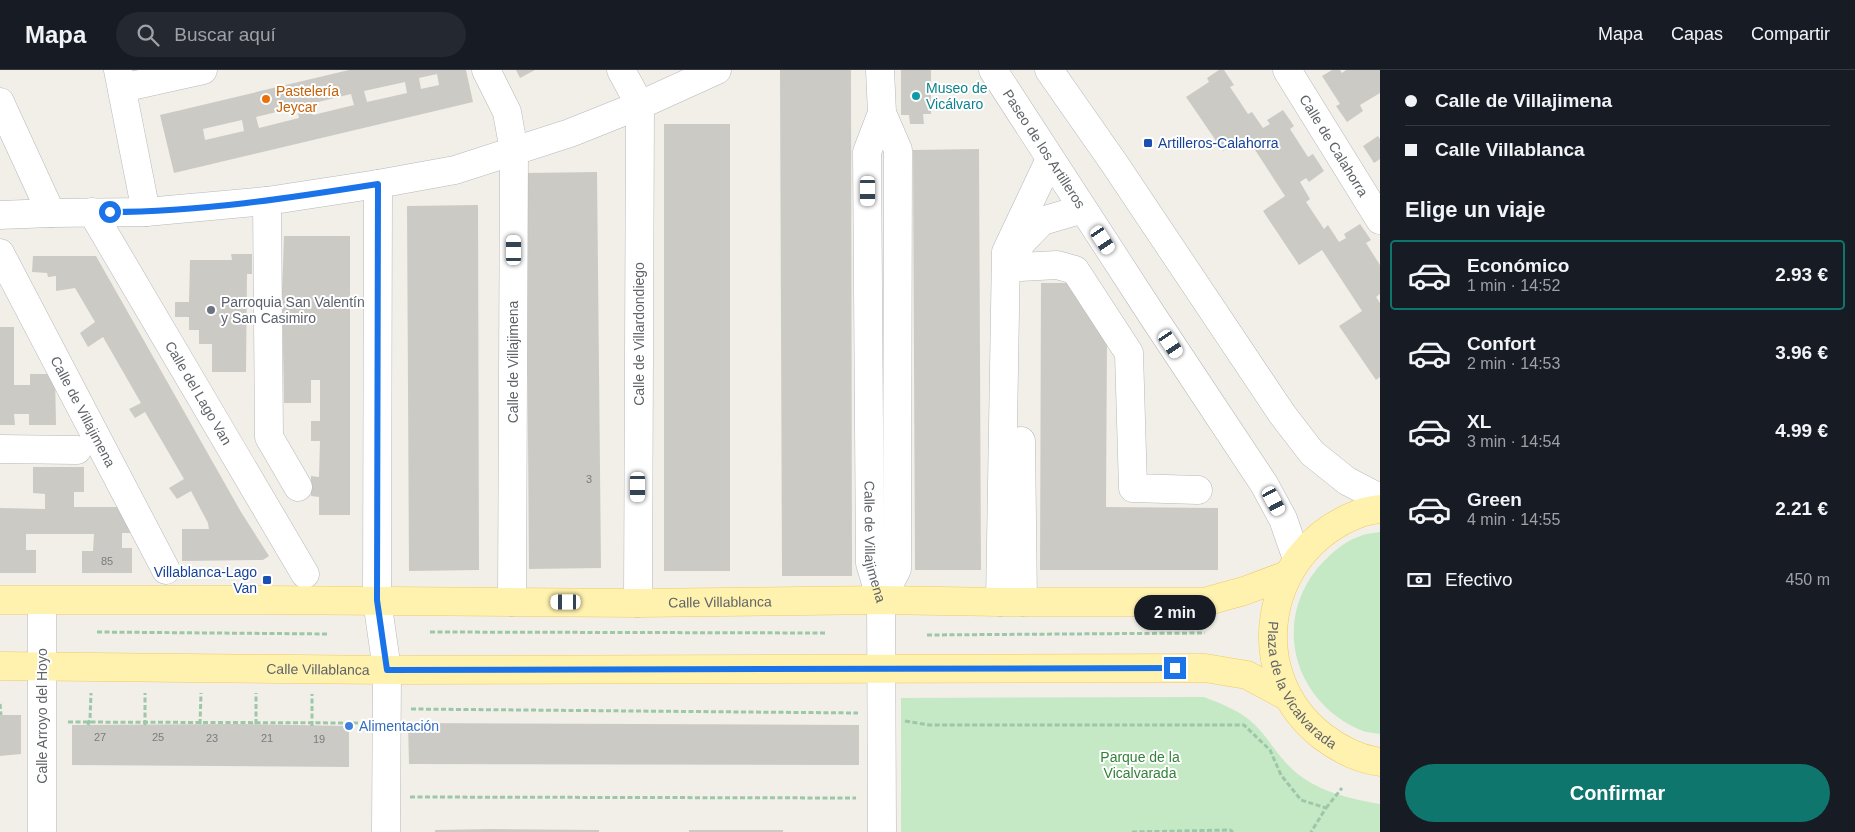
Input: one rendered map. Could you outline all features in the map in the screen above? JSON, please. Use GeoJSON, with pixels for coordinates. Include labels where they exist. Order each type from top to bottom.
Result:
{"type":"FeatureCollection","features":[{"type":"Feature","properties":{"kind":"main road","name":"Plaza de la Vicalvarada"},"geometry":{"type":"LineString","coordinates":[[1380,509],[1358,513],[1324,531],[1292,567],[1275,605],[1272,636],[1276,668],[1288,697],[1308,725],[1336,747],[1368,760],[1380,762]]}},
{"type":"Feature","properties":{"kind":"main road","name":"Calle Villablanca"},"geometry":{"type":"LineString","coordinates":[[0,600],[377,600],[638,603],[882,600],[1204,602],[1244,591],[1292,567]]}},
{"type":"Feature","properties":{"kind":"main road","name":"Calle Villablanca"},"geometry":{"type":"LineString","coordinates":[[0,666],[387,670],[1205,668],[1247,675],[1288,697]]}},
{"type":"Feature","properties":{"kind":"street"},"geometry":{"type":"LineString","coordinates":[[146,212],[120,79],[203,70]]}},
{"type":"Feature","properties":{"kind":"street","name":"Calle de Villajimena"},"geometry":{"type":"LineString","coordinates":[[486,70],[507,112],[514,151],[512,602]]}},
{"type":"Feature","properties":{"kind":"street","name":"Calle de Villardondiego"},"geometry":{"type":"LineString","coordinates":[[621,70],[640,105],[638,603]]}},
{"type":"Feature","properties":{"kind":"street"},"geometry":{"type":"LineString","coordinates":[[0,216],[51,212],[146,212],[268,201],[455,170],[570,132],[640,105],[716,70]]}},
{"type":"Feature","properties":{"kind":"street","name":"Calle de Villajimena"},"geometry":{"type":"LineString","coordinates":[[880,70],[882,113],[898,150],[897,570],[882,600]]}},
{"type":"Feature","properties":{"kind":"street","name":"Paseo de los Artilleros"},"geometry":{"type":"LineString","coordinates":[[993,70],[1264,484],[1284,519],[1292,567]]}},
{"type":"Feature","properties":{"kind":"street"},"geometry":{"type":"LineString","coordinates":[[1050,70],[1282,414],[1312,453],[1347,481],[1380,498]]}},
{"type":"Feature","properties":{"kind":"street","name":"Calle de Calahorra"},"geometry":{"type":"LineString","coordinates":[[1287,70],[1380,220]]}},
{"type":"Feature","properties":{"kind":"street"},"geometry":{"type":"LineString","coordinates":[[0,102],[51,212]]}},
{"type":"Feature","properties":{"kind":"street"},"geometry":{"type":"LineString","coordinates":[[1012,602],[1006,252],[1050,159]]}},
{"type":"Feature","properties":{"kind":"street"},"geometry":{"type":"LineString","coordinates":[[378,184],[377,600],[387,670],[386,832]]}},
{"type":"Feature","properties":{"kind":"street"},"geometry":{"type":"LineString","coordinates":[[268,201],[269,438],[298,487]]}},
{"type":"Feature","properties":{"kind":"street"},"geometry":{"type":"LineString","coordinates":[[1012,602],[1019,245],[1042,221],[1083,210]]}},
{"type":"Feature","properties":{"kind":"street","name":"Calle del Lago Van"},"geometry":{"type":"LineString","coordinates":[[92,212],[305,574]]}},
{"type":"Feature","properties":{"kind":"street","name":"Calle de Villajimena"},"geometry":{"type":"LineString","coordinates":[[0,253],[166,570]]}},
{"type":"Feature","properties":{"kind":"street"},"geometry":{"type":"LineString","coordinates":[[1020,267],[1057,265],[1074,270],[1129,353],[1133,488],[1198,490]]}},
{"type":"Feature","properties":{"kind":"street","name":"Calle de Villajimena"},"geometry":{"type":"LineString","coordinates":[[0,449],[77,450]]}},
{"type":"Feature","properties":{"kind":"street"},"geometry":{"type":"LineString","coordinates":[[882,600],[882,832]]}},
{"type":"Feature","properties":{"kind":"street","name":"Calle Arroyo del Hoyo"},"geometry":{"type":"LineString","coordinates":[[42,601],[42,832]]}},
{"type":"Feature","properties":{"kind":"path"},"geometry":{"type":"LineString","coordinates":[[97,625],[97,640]]}},
{"type":"Feature","properties":{"kind":"path"},"geometry":{"type":"LineString","coordinates":[[97,632],[329,634]]}},
{"type":"Feature","properties":{"kind":"path"},"geometry":{"type":"LineString","coordinates":[[430,632],[827,633]]}},
{"type":"Feature","properties":{"kind":"path"},"geometry":{"type":"LineString","coordinates":[[927,635],[1205,633]]}},
{"type":"Feature","properties":{"kind":"path"},"geometry":{"type":"LineString","coordinates":[[312,690],[312,724]]}},
{"type":"Feature","properties":{"kind":"path"},"geometry":{"type":"LineString","coordinates":[[145,698],[145,724]]}},
{"type":"Feature","properties":{"kind":"path"},"geometry":{"type":"LineString","coordinates":[[200,723],[201,698]]}},
{"type":"Feature","properties":{"kind":"path"},"geometry":{"type":"LineString","coordinates":[[256,698],[256,724]]}},
{"type":"Feature","properties":{"kind":"path"},"geometry":{"type":"LineString","coordinates":[[89,724],[91,699]]}},
{"type":"Feature","properties":{"kind":"path"},"geometry":{"type":"LineString","coordinates":[[0,704],[1,715]]}},
{"type":"Feature","properties":{"kind":"path"},"geometry":{"type":"LineString","coordinates":[[406,709],[864,713]]}},
{"type":"Feature","properties":{"kind":"path"},"geometry":{"type":"LineString","coordinates":[[901,720],[929,725],[1244,725],[1270,750],[1281,775],[1301,800],[1326,808]]}},
{"type":"Feature","properties":{"kind":"path"},"geometry":{"type":"LineString","coordinates":[[62,722],[89,724],[364,723]]}},
{"type":"Feature","properties":{"kind":"path"},"geometry":{"type":"LineString","coordinates":[[1311,832],[1326,808],[1342,788]]}},
{"type":"Feature","properties":{"kind":"path"},"geometry":{"type":"LineString","coordinates":[[404,797],[863,798]]}},
{"type":"Feature","properties":{"kind":"path"},"geometry":{"type":"LineString","coordinates":[[1132,832],[1230,830],[1233,832]]}},
{"type":"Feature","properties":{"kind":"green space"},"geometry":{"type":"Polygon","coordinates":[[[1380,532],[1380,734],[1358,729],[1336,716],[1319,700],[1306,680],[1297,659],[1294,637],[1296,614],[1303,591],[1316,570],[1330,555],[1346,543],[1363,535],[1380,532]]]}},
{"type":"Feature","properties":{"kind":"green space","name":"Parque de la Vicalvarada"},"geometry":{"type":"Polygon","coordinates":[[[1204,697],[1231,708],[1250,720],[1287,764],[1301,777],[1333,793],[1380,804],[1380,832],[901,832],[901,698],[1204,697]]]}},
{"type":"Feature","properties":{"kind":"building"},"geometry":{"type":"Polygon","coordinates":[[[349,70],[466,70],[473,102],[174,173],[160,115],[349,70]],[[437,74],[419,78],[421,89],[439,85],[437,74]],[[405,82],[364,91],[367,102],[407,93],[405,82]],[[351,94],[310,104],[313,115],[354,105],[351,94]],[[297,107],[256,117],[259,128],[299,118],[297,107]],[[242,120],[203,129],[205,140],[244,131],[242,120]]]}},
{"type":"Feature","properties":{"kind":"building"},"geometry":{"type":"Polygon","coordinates":[[[516,70],[535,70],[520,78],[516,70]]]}},
{"type":"Feature","properties":{"kind":"building"},"geometry":{"type":"Polygon","coordinates":[[[780,70],[851,70],[852,576],[782,576],[780,70]]]}},
{"type":"Feature","properties":{"kind":"building","name":"Museo de Vicálvaro"},"geometry":{"type":"Polygon","coordinates":[[[901,70],[931,70],[931,114],[923,114],[924,124],[910,124],[909,115],[901,115],[901,70]]]}},
{"type":"Feature","properties":{"kind":"building"},"geometry":{"type":"Polygon","coordinates":[[[1219,70],[1224,70],[1234,85],[1230,87],[1248,114],[1252,112],[1263,128],[1270,124],[1267,120],[1283,110],[1294,126],[1290,129],[1308,157],[1313,154],[1324,171],[1309,182],[1306,178],[1300,182],[1310,199],[1306,202],[1324,229],[1328,225],[1339,242],[1346,238],[1344,234],[1360,224],[1371,240],[1366,243],[1380,265],[1380,294],[1376,297],[1380,303],[1380,377],[1376,380],[1339,326],[1362,311],[1322,250],[1299,265],[1263,211],[1285,196],[1246,136],[1223,151],[1186,97],[1209,82],[1207,78],[1219,70]]]}},
{"type":"Feature","properties":{"kind":"building"},"geometry":{"type":"Polygon","coordinates":[[[1332,70],[1340,70],[1342,73],[1346,70],[1380,70],[1380,93],[1360,105],[1363,111],[1347,122],[1336,106],[1340,104],[1322,76],[1332,70]]]}},
{"type":"Feature","properties":{"kind":"building"},"geometry":{"type":"Polygon","coordinates":[[[664,124],[730,124],[730,571],[664,571],[664,124]]]}},
{"type":"Feature","properties":{"kind":"building"},"geometry":{"type":"Polygon","coordinates":[[[1378,136],[1380,139],[1380,159],[1374,163],[1363,146],[1378,136]]]}},
{"type":"Feature","properties":{"kind":"building"},"geometry":{"type":"Polygon","coordinates":[[[979,149],[981,570],[915,570],[913,150],[979,149]]]}},
{"type":"Feature","properties":{"kind":"building"},"geometry":{"type":"Polygon","coordinates":[[[597,172],[601,568],[529,569],[526,173],[597,172]]]}},
{"type":"Feature","properties":{"kind":"building"},"geometry":{"type":"Polygon","coordinates":[[[478,205],[479,570],[409,571],[407,206],[478,205]]]}},
{"type":"Feature","properties":{"kind":"building"},"geometry":{"type":"Polygon","coordinates":[[[284,236],[350,236],[350,515],[319,515],[319,497],[311,496],[311,476],[319,477],[320,441],[311,441],[311,421],[320,421],[320,380],[311,380],[311,403],[284,403],[282,292],[284,236]]]}},
{"type":"Feature","properties":{"kind":"building","name":"Parroquia San Valentín y San Casimiro"},"geometry":{"type":"Polygon","coordinates":[[[231,254],[252,254],[252,274],[247,274],[246,372],[212,372],[212,344],[199,344],[199,330],[189,330],[189,317],[175,317],[175,302],[189,302],[190,260],[232,260],[231,254]]]}},
{"type":"Feature","properties":{"kind":"building"},"geometry":{"type":"Polygon","coordinates":[[[33,256],[96,256],[241,512],[269,556],[263,560],[182,561],[182,529],[209,529],[208,523],[191,491],[177,499],[169,488],[184,479],[145,412],[135,418],[129,409],[141,403],[103,337],[88,347],[80,333],[95,322],[75,288],[56,291],[56,276],[48,277],[47,273],[32,272],[33,256]]]}},
{"type":"Feature","properties":{"kind":"building"},"geometry":{"type":"Polygon","coordinates":[[[1041,283],[1069,283],[1107,340],[1106,507],[1218,508],[1218,570],[1040,570],[1041,283]]]}},
{"type":"Feature","properties":{"kind":"building"},"geometry":{"type":"Polygon","coordinates":[[[0,327],[14,327],[14,385],[30,385],[30,374],[55,374],[56,425],[29,425],[29,414],[14,414],[15,425],[0,425],[0,327]]]}},
{"type":"Feature","properties":{"kind":"building"},"geometry":{"type":"Polygon","coordinates":[[[33,467],[84,467],[84,492],[74,492],[74,507],[132,507],[132,533],[122,533],[122,548],[132,548],[132,573],[82,573],[82,551],[93,551],[94,534],[26,534],[26,550],[36,550],[36,573],[0,573],[0,508],[45,509],[45,494],[33,493],[33,467]]]}},
{"type":"Feature","properties":{"kind":"building"},"geometry":{"type":"Polygon","coordinates":[[[0,715],[21,715],[21,754],[0,756],[0,715]]]}},
{"type":"Feature","properties":{"kind":"building"},"geometry":{"type":"Polygon","coordinates":[[[408,723],[859,725],[859,765],[409,764],[408,723]]]}},
{"type":"Feature","properties":{"kind":"building"},"geometry":{"type":"Polygon","coordinates":[[[238,724],[349,726],[349,767],[72,765],[72,725],[238,724]]]}},
{"type":"Feature","properties":{"kind":"building"},"geometry":{"type":"Polygon","coordinates":[[[435,830],[599,830],[599,832],[435,832],[435,830]]]}},
{"type":"Feature","properties":{"kind":"building"},"geometry":{"type":"Polygon","coordinates":[[[689,830],[783,830],[783,832],[689,832],[689,830]]]}},
{"type":"Feature","properties":{"kind":"place","name":"Museo de Vicálvaro"},"geometry":{"type":"Point","coordinates":[916,96]}},
{"type":"Feature","properties":{"kind":"place","name":"Pastelería Jeycar"},"geometry":{"type":"Point","coordinates":[266,99]}},
{"type":"Feature","properties":{"kind":"place","name":"Artilleros-Calahorra"},"geometry":{"type":"Point","coordinates":[1148,143]}},
{"type":"Feature","properties":{"kind":"place","name":"Parroquia San Valentín y San Casimiro"},"geometry":{"type":"Point","coordinates":[211,310]}},
{"type":"Feature","properties":{"kind":"place","name":"Villablanca-Lago Van"},"geometry":{"type":"Point","coordinates":[267,580]}},
{"type":"Feature","properties":{"kind":"place","name":"Alimentación"},"geometry":{"type":"Point","coordinates":[349,726]}},
{"type":"Feature","properties":{"kind":"route"},"geometry":{"type":"LineString","coordinates":[[110,212],[146,212],[268,201],[378,184],[377,600],[387,670],[1175,668]]}}]}
